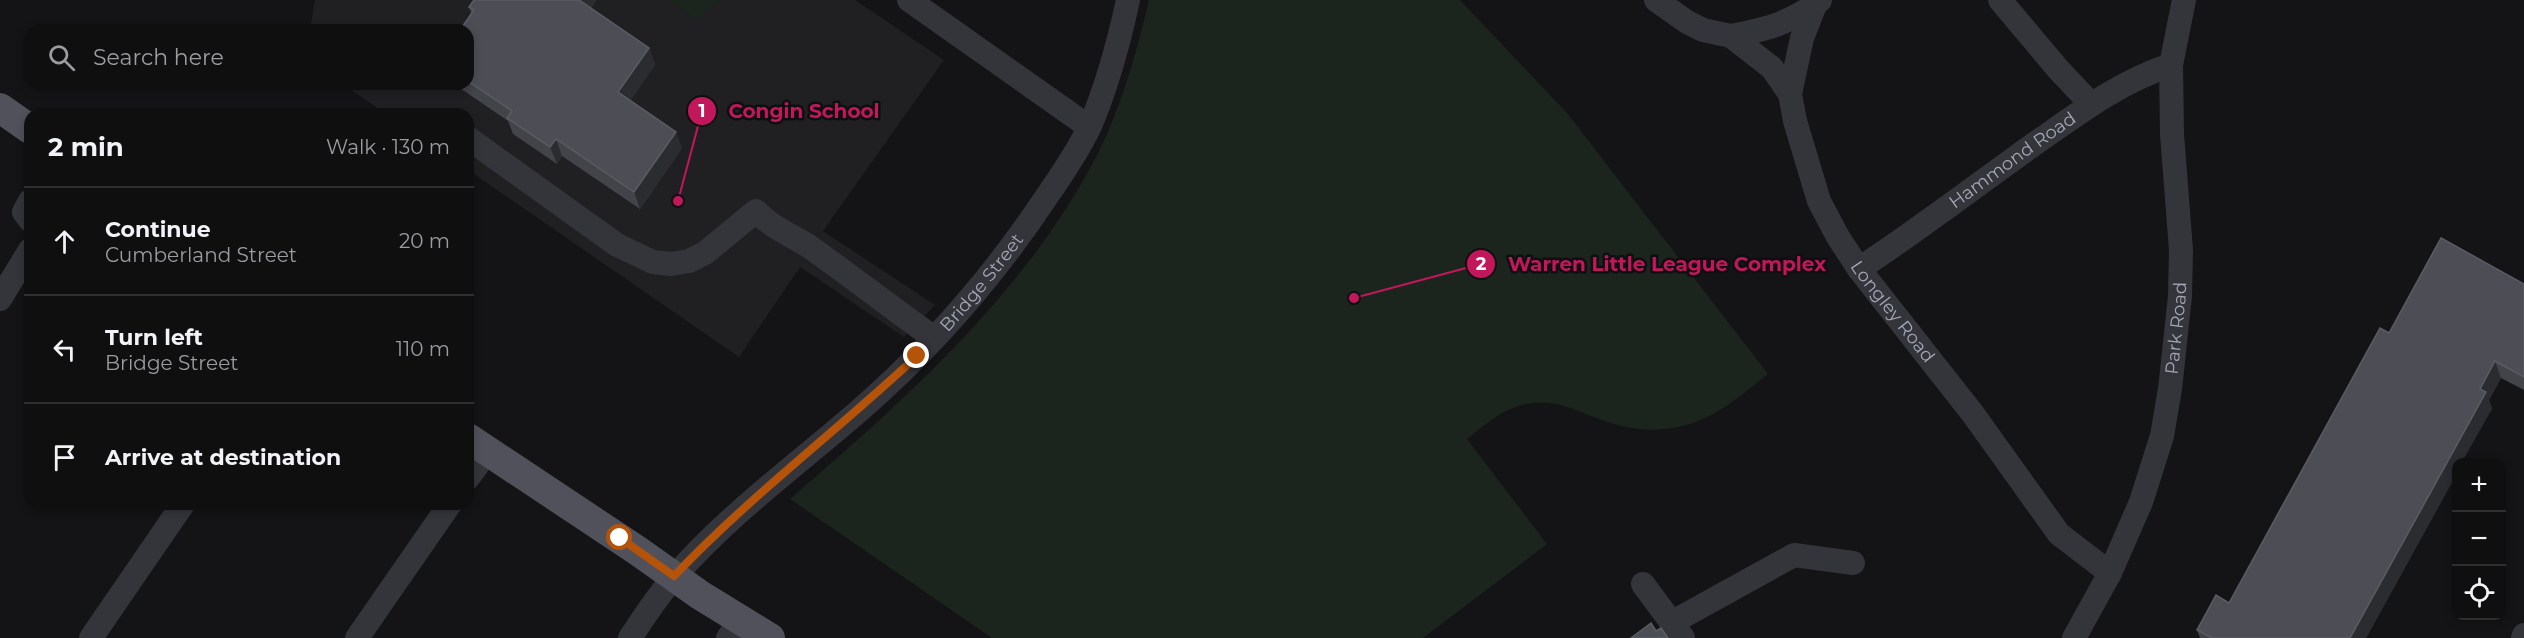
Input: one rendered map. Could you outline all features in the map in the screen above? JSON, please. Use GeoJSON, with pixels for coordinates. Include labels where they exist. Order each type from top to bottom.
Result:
{"type":"FeatureCollection","features":[{"type":"Feature","properties":{"kind":"main road"},"geometry":{"type":"LineString","coordinates":[[0,108],[24,125]]}},
{"type":"Feature","properties":{"kind":"main road"},"geometry":{"type":"LineString","coordinates":[[478,445],[638,550],[674,576],[734,629],[770,638]]}},
{"type":"Feature","properties":{"kind":"street"},"geometry":{"type":"LineString","coordinates":[[909,0],[1089,127]]}},
{"type":"Feature","properties":{"kind":"street","name":"Bridge Street"},"geometry":{"type":"LineString","coordinates":[[630,638],[674,576],[744,506],[862,408],[958,315],[1019,238],[1065,170],[1089,127],[1116,49],[1128,0]]}},
{"type":"Feature","properties":{"kind":"street"},"geometry":{"type":"LineString","coordinates":[[1656,0],[1687,22],[1703,30],[1731,36],[1780,25],[1817,3]]}},
{"type":"Feature","properties":{"kind":"street"},"geometry":{"type":"LineString","coordinates":[[2000,0],[2091,104]]}},
{"type":"Feature","properties":{"kind":"street","name":"Park Road"},"geometry":{"type":"LineString","coordinates":[[2074,638],[2110,573],[2141,502],[2162,436],[2170,389],[2180,296],[2181,250],[2172,134],[2171,65],[2184,0]]}},
{"type":"Feature","properties":{"kind":"street","name":"Longley Road"},"geometry":{"type":"LineString","coordinates":[[1817,3],[1796,61],[1790,94],[1795,121],[1819,201],[1838,237],[1859,269],[1972,414],[2059,534],[2110,573]]}},
{"type":"Feature","properties":{"kind":"street"},"geometry":{"type":"LineString","coordinates":[[1731,36],[1772,68],[1790,94]]}},
{"type":"Feature","properties":{"kind":"street","name":"Hammond Road"},"geometry":{"type":"LineString","coordinates":[[1859,269],[1921,228],[2091,104],[2143,74],[2171,65]]}},
{"type":"Feature","properties":{"kind":"street"},"geometry":{"type":"LineString","coordinates":[[474,142],[617,245],[653,262],[671,264],[689,261],[705,253],[756,212],[768,224],[783,230],[810,247],[934,338]]}},
{"type":"Feature","properties":{"kind":"street"},"geometry":{"type":"LineString","coordinates":[[0,299],[24,260]]}},
{"type":"Feature","properties":{"kind":"street"},"geometry":{"type":"LineString","coordinates":[[91,638],[179,510]]}},
{"type":"Feature","properties":{"kind":"street"},"geometry":{"type":"LineString","coordinates":[[357,638],[446,510]]}},
{"type":"Feature","properties":{"kind":"street"},"geometry":{"type":"LineString","coordinates":[[1643,584],[1677,631],[1794,555],[1852,563]]}},
{"type":"Feature","properties":{"kind":"shaded area"},"geometry":{"type":"Polygon","coordinates":[[[315,0],[855,0],[944,60],[823,231],[935,305],[904,337],[800,267],[739,357],[474,174],[474,108],[377,108],[352,90],[474,90],[474,24],[311,24],[315,0]]]}},
{"type":"Feature","properties":{"kind":"shaded area"},"geometry":{"type":"Polygon","coordinates":[[[669,0],[720,0],[708,8],[698,20],[669,0]]]}},
{"type":"Feature","properties":{"kind":"shaded area"},"geometry":{"type":"Polygon","coordinates":[[[1149,0],[1460,0],[1568,114],[1768,374],[1715,413],[1678,427],[1654,430],[1630,428],[1548,403],[1520,406],[1494,418],[1467,439],[1547,544],[1423,638],[992,638],[790,499],[876,423],[959,343],[1033,256],[1066,209],[1095,159],[1113,121],[1139,41],[1149,0]]]}},
{"type":"Feature","properties":{"kind":"building"},"geometry":{"type":"Polygon","coordinates":[[[474,0],[579,0],[649,48],[618,92],[676,132],[634,192],[556,139],[550,147],[507,118],[512,111],[474,85],[474,24],[464,24],[474,10],[469,7],[474,0]]]}},
{"type":"Feature","properties":{"kind":"building"},"geometry":{"type":"Polygon","coordinates":[[[2441,238],[2524,284],[2524,377],[2495,361],[2480,389],[2486,392],[2350,638],[2212,638],[2197,630],[2216,595],[2229,603],[2380,328],[2389,333],[2441,238]]]}},
{"type":"Feature","properties":{"kind":"building"},"geometry":{"type":"Polygon","coordinates":[[[1651,623],[1656,631],[1661,628],[1668,638],[1631,638],[1651,623]]]}},
{"type":"Feature","properties":{"kind":"place","name":"Congin School"},"geometry":{"type":"Point","coordinates":[678,201]}},
{"type":"Feature","properties":{"kind":"place","name":"Warren Little League Complex"},"geometry":{"type":"Point","coordinates":[1354,298]}},
{"type":"Feature","properties":{"kind":"route"},"geometry":{"type":"LineString","coordinates":[[620,538],[674,576],[744,506],[849,420],[917,356]]}}]}
